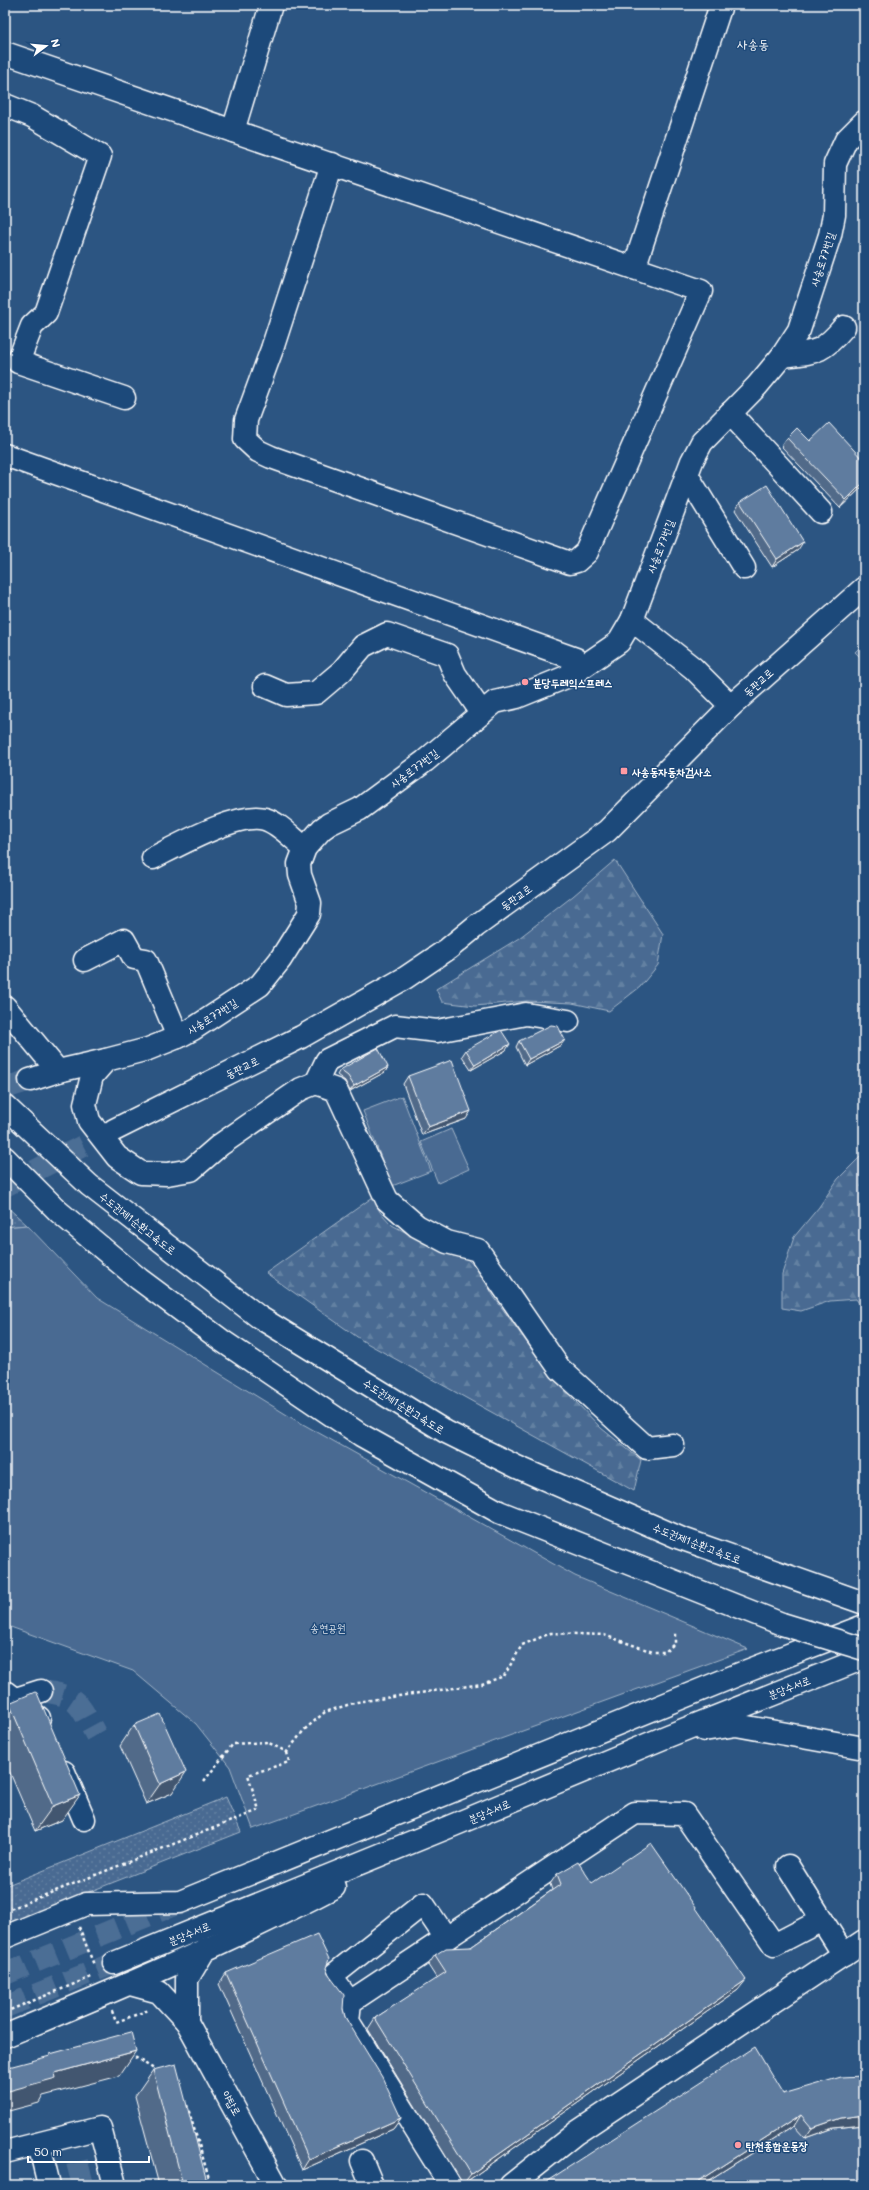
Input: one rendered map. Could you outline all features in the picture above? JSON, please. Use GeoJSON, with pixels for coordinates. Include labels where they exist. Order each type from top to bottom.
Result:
{"type":"FeatureCollection","features":[{"type":"Feature","properties":{"kind":"main road"},"geometry":{"type":"LineString","coordinates":[[233,130],[271,5]]}},
{"type":"Feature","properties":{"kind":"main road"},"geometry":{"type":"LineString","coordinates":[[634,268],[722,5]]}},
{"type":"Feature","properties":{"kind":"main road"},"geometry":{"type":"LineString","coordinates":[[5,53],[233,130],[332,164],[634,268],[700,291],[586,552],[578,561],[570,563],[271,457],[258,451],[245,438],[246,420],[272,349],[332,164]]}},
{"type":"Feature","properties":{"kind":"main road"},"geometry":{"type":"LineString","coordinates":[[5,106],[32,116],[100,156],[46,313],[32,326],[18,362],[124,398]]}},
{"type":"Feature","properties":{"kind":"main road","name":"사송로77번길"},"geometry":{"type":"LineString","coordinates":[[30,1080],[58,1071],[148,1049],[178,1037],[260,986],[284,955],[310,910],[309,897],[299,871],[301,855],[305,848],[329,824],[360,809],[425,762],[495,702],[517,697],[571,675],[619,642],[632,620],[687,475],[702,442],[756,386],[782,356],[799,330],[830,235],[834,215],[835,164],[846,140],[864,122]]}},
{"type":"Feature","properties":{"kind":"main road"},"geometry":{"type":"LineString","coordinates":[[782,356],[816,352],[830,343],[844,326]]}},
{"type":"Feature","properties":{"kind":"main road"},"geometry":{"type":"LineString","coordinates":[[730,413],[821,512]]}},
{"type":"Feature","properties":{"kind":"main road"},"geometry":{"type":"LineString","coordinates":[[5,455],[576,659],[571,675]]}},
{"type":"Feature","properties":{"kind":"main road"},"geometry":{"type":"LineString","coordinates":[[687,475],[744,568]]}},
{"type":"Feature","properties":{"kind":"main road","name":"동판교로"},"geometry":{"type":"LineString","coordinates":[[114,1130],[301,1037],[426,964],[607,831],[731,706],[864,588]]}},
{"type":"Feature","properties":{"kind":"main road"},"geometry":{"type":"LineString","coordinates":[[632,620],[693,668],[731,706]]}},
{"type":"Feature","properties":{"kind":"main road"},"geometry":{"type":"LineString","coordinates":[[265,686],[286,695],[316,693],[342,671],[363,646],[387,634],[447,655],[455,674],[482,713]]}},
{"type":"Feature","properties":{"kind":"main road"},"geometry":{"type":"LineString","coordinates":[[153,858],[209,830],[259,818],[274,823],[305,848]]}},
{"type":"Feature","properties":{"kind":"main road"},"geometry":{"type":"LineString","coordinates":[[85,960],[124,940],[134,958],[146,960],[178,1037]]}},
{"type":"Feature","properties":{"kind":"main road"},"geometry":{"type":"LineString","coordinates":[[5,1007],[58,1071]]}},
{"type":"Feature","properties":{"kind":"main road"},"geometry":{"type":"LineString","coordinates":[[316,1083],[327,1060],[389,1021],[437,1031],[526,1014],[568,1021]]}},
{"type":"Feature","properties":{"kind":"main road"},"geometry":{"type":"LineString","coordinates":[[106,1060],[95,1072],[85,1098],[87,1115],[92,1126],[117,1157],[141,1173],[167,1174],[191,1170],[220,1145],[301,1089],[316,1083],[336,1090],[387,1200],[417,1226],[447,1242],[478,1250],[560,1369],[647,1448],[673,1445]]}},
{"type":"Feature","properties":{"kind":"main road","name":"수도권제1순환고속도로"},"geometry":{"type":"LineString","coordinates":[[5,1106],[89,1185],[259,1317],[446,1432],[517,1467],[680,1538],[864,1603]]}},
{"type":"Feature","properties":{"kind":"main road"},"geometry":{"type":"LineString","coordinates":[[5,1158],[59,1212],[139,1278],[221,1340],[361,1435],[499,1512],[782,1624],[864,1649]]}},
{"type":"Feature","properties":{"kind":"main road"},"geometry":{"type":"LineString","coordinates":[[5,1937],[86,1904],[180,1902],[747,1671],[864,1626]]}},
{"type":"Feature","properties":{"kind":"main road","name":"분당수서로"},"geometry":{"type":"LineString","coordinates":[[102,1968],[668,1736],[864,1658]]}},
{"type":"Feature","properties":{"kind":"main road"},"geometry":{"type":"LineString","coordinates":[[11,1696],[42,1691]]}},
{"type":"Feature","properties":{"kind":"main road"},"geometry":{"type":"LineString","coordinates":[[11,1696],[43,1720],[49,1734]]}},
{"type":"Feature","properties":{"kind":"main road"},"geometry":{"type":"LineString","coordinates":[[668,1736],[736,1725],[864,1748]]}},
{"type":"Feature","properties":{"kind":"main road"},"geometry":{"type":"LineString","coordinates":[[58,1755],[84,1819]]}},
{"type":"Feature","properties":{"kind":"main road"},"geometry":{"type":"LineString","coordinates":[[350,2002],[635,1813],[684,1814],[774,1945],[822,1920]]}},
{"type":"Feature","properties":{"kind":"main road"},"geometry":{"type":"LineString","coordinates":[[5,2036],[130,1984],[293,1909],[444,1829]]}},
{"type":"Feature","properties":{"kind":"main road"},"geometry":{"type":"LineString","coordinates":[[788,1866],[844,1955]]}},
{"type":"Feature","properties":{"kind":"main road"},"geometry":{"type":"LineString","coordinates":[[446,1938],[423,1904],[331,1977],[350,2002],[348,2021],[450,2185]]}},
{"type":"Feature","properties":{"kind":"main road"},"geometry":{"type":"LineString","coordinates":[[511,2185],[576,2133],[864,1941]]}},
{"type":"Feature","properties":{"kind":"main road"},"geometry":{"type":"LineString","coordinates":[[187,2022],[187,1979],[205,1949]]}},
{"type":"Feature","properties":{"kind":"main road"},"geometry":{"type":"LineString","coordinates":[[130,1984],[159,1992],[187,2022]]}},
{"type":"Feature","properties":{"kind":"main road","name":"야탑로"},"geometry":{"type":"LineString","coordinates":[[187,2022],[276,2185]]}},
{"type":"Feature","properties":{"kind":"main road"},"geometry":{"type":"LineString","coordinates":[[5,2152],[100,2128],[115,2185]]}},
{"type":"Feature","properties":{"kind":"main road"},"geometry":{"type":"LineString","coordinates":[[39,2144],[49,2185]]}},
{"type":"Feature","properties":{"kind":"main road"},"geometry":{"type":"LineString","coordinates":[[362,2161],[372,2185]]}},
{"type":"Feature","properties":{"kind":"path"},"geometry":{"type":"LineString","coordinates":[[5,1911],[259,1810],[248,1775],[289,1762],[287,1752],[304,1730],[325,1712],[357,1702],[482,1684],[504,1676],[522,1645],[551,1633],[604,1635],[653,1652],[665,1652],[675,1643],[675,1631]]}},
{"type":"Feature","properties":{"kind":"path"},"geometry":{"type":"LineString","coordinates":[[204,1781],[233,1744],[267,1742],[287,1752]]}},
{"type":"Feature","properties":{"kind":"path"},"geometry":{"type":"LineString","coordinates":[[5,2012],[102,1968],[77,1923]]}},
{"type":"Feature","properties":{"kind":"path"},"geometry":{"type":"LineString","coordinates":[[111,2010],[116,2022],[150,2009]]}},
{"type":"Feature","properties":{"kind":"path"},"geometry":{"type":"LineString","coordinates":[[123,2050],[162,2074]]}},
{"type":"Feature","properties":{"kind":"path"},"geometry":{"type":"LineString","coordinates":[[185,2100],[211,2185]]}},
{"type":"Feature","properties":{"kind":"green space"},"geometry":{"type":"Polygon","coordinates":[[[864,643],[864,661],[855,652],[864,643]]]}},
{"type":"Feature","properties":{"kind":"green space"},"geometry":{"type":"Polygon","coordinates":[[[615,860],[663,934],[658,965],[640,987],[609,1011],[572,1003],[527,1001],[475,1006],[442,1002],[436,989],[519,938],[573,896],[615,860]]]}},
{"type":"Feature","properties":{"kind":"green space"},"geometry":{"type":"Polygon","coordinates":[[[402,1096],[431,1171],[392,1186],[363,1111],[402,1096]]]}},
{"type":"Feature","properties":{"kind":"green space"},"geometry":{"type":"Polygon","coordinates":[[[451,1129],[469,1169],[438,1183],[421,1142],[451,1129]]]}},
{"type":"Feature","properties":{"kind":"green space"},"geometry":{"type":"Polygon","coordinates":[[[864,1155],[864,1310],[856,1299],[830,1301],[801,1311],[782,1308],[782,1274],[794,1237],[819,1207],[838,1179],[861,1156],[864,1155]]]}},
{"type":"Feature","properties":{"kind":"green space"},"geometry":{"type":"Polygon","coordinates":[[[373,1197],[380,1212],[392,1225],[418,1239],[467,1259],[480,1271],[494,1297],[551,1376],[601,1428],[641,1460],[634,1491],[363,1341],[266,1273],[373,1197]]]}},
{"type":"Feature","properties":{"kind":"green space"},"geometry":{"type":"Polygon","coordinates":[[[5,1205],[27,1225],[5,1227],[5,1205]]]}},
{"type":"Feature","properties":{"kind":"green space","name":"송현공원"},"geometry":{"type":"Polygon","coordinates":[[[27,1225],[97,1298],[292,1418],[575,1576],[748,1649],[253,1829],[230,1767],[196,1724],[133,1671],[5,1625],[5,1227],[27,1225]]]}},
{"type":"Feature","properties":{"kind":"green space"},"geometry":{"type":"Polygon","coordinates":[[[226,1797],[241,1832],[5,1925],[5,1886],[226,1797]]]}},
{"type":"Feature","properties":{"kind":"green space","name":"탄천종합운동장"},"geometry":{"type":"Polygon","coordinates":[[[864,2086],[864,2185],[550,2185],[776,2104],[864,2086]]]}},
{"type":"Feature","properties":{"kind":"building"},"geometry":{"type":"Polygon","coordinates":[[[829,423],[864,461],[864,482],[846,500],[787,438],[797,428],[810,441],[829,423]]]}},
{"type":"Feature","properties":{"kind":"building"},"geometry":{"type":"Polygon","coordinates":[[[767,485],[803,542],[777,559],[740,502],[767,485]]]}},
{"type":"Feature","properties":{"kind":"building"},"geometry":{"type":"Polygon","coordinates":[[[551,1025],[558,1026],[565,1040],[529,1059],[519,1041],[551,1025]]]}},
{"type":"Feature","properties":{"kind":"building"},"geometry":{"type":"Polygon","coordinates":[[[501,1030],[510,1044],[475,1065],[466,1050],[501,1030]]]}},
{"type":"Feature","properties":{"kind":"building"},"geometry":{"type":"Polygon","coordinates":[[[378,1048],[388,1067],[354,1086],[348,1076],[340,1070],[378,1048]]]}},
{"type":"Feature","properties":{"kind":"building"},"geometry":{"type":"Polygon","coordinates":[[[452,1060],[471,1111],[428,1127],[408,1076],[452,1060]]]}},
{"type":"Feature","properties":{"kind":"building"},"geometry":{"type":"Polygon","coordinates":[[[35,1692],[37,1693],[80,1795],[53,1806],[9,1703],[35,1692]]]}},
{"type":"Feature","properties":{"kind":"building"},"geometry":{"type":"Polygon","coordinates":[[[160,1714],[186,1772],[160,1784],[134,1725],[160,1714]]]}},
{"type":"Feature","properties":{"kind":"building"},"geometry":{"type":"Polygon","coordinates":[[[651,1843],[746,1980],[471,2174],[375,2018],[446,1972],[435,1955],[446,1948],[471,1947],[561,1884],[557,1874],[578,1862],[592,1883],[651,1843]]]}},
{"type":"Feature","properties":{"kind":"building"},"geometry":{"type":"Polygon","coordinates":[[[317,1934],[329,1959],[326,1968],[328,1974],[344,1995],[343,2009],[345,2017],[382,2077],[401,2118],[309,2159],[226,1973],[317,1934]]]}},
{"type":"Feature","properties":{"kind":"building"},"geometry":{"type":"Polygon","coordinates":[[[131,2032],[136,2051],[55,2073],[56,2078],[5,2092],[5,2068],[131,2032]]]}},
{"type":"Feature","properties":{"kind":"building","name":"탄천종합운동장"},"geometry":{"type":"Polygon","coordinates":[[[755,2047],[783,2094],[841,2077],[864,2076],[864,2115],[841,2118],[812,2128],[801,2115],[692,2185],[541,2185],[755,2047]]]}},
{"type":"Feature","properties":{"kind":"building"},"geometry":{"type":"Polygon","coordinates":[[[176,2064],[207,2182],[197,2185],[183,2185],[153,2070],[176,2064]]]}},
{"type":"Feature","properties":{"kind":"tunnel"},"geometry":{"type":"LineString","coordinates":[[5,1088],[30,1080]]}},
{"type":"Feature","properties":{"kind":"tunnel"},"geometry":{"type":"LineString","coordinates":[[5,1186],[114,1130]]}},
{"type":"Feature","properties":{"kind":"tunnel"},"geometry":{"type":"LineString","coordinates":[[41,1691],[64,1695],[71,1699],[81,1708],[96,1735]]}},
{"type":"Feature","properties":{"kind":"tunnel"},"geometry":{"type":"LineString","coordinates":[[5,1974],[179,1903]]}},
{"type":"Feature","properties":{"kind":"tunnel"},"geometry":{"type":"LineString","coordinates":[[5,2007],[114,1963]]}},
{"type":"Feature","properties":{"kind":"tunnel"},"geometry":{"type":"LineString","coordinates":[[77,2162],[83,2185]]}},
{"type":"Feature","properties":{"kind":"place","name":"분당두레익스프레스"},"geometry":{"type":"Point","coordinates":[525,682]}},
{"type":"Feature","properties":{"kind":"place","name":"사송동자동차검사소"},"geometry":{"type":"Point","coordinates":[624,771]}},
{"type":"Feature","properties":{"kind":"place","name":"탄천종합운동장"},"geometry":{"type":"Point","coordinates":[738,2145]}},
{"type":"Feature","properties":{"kind":"district","name":"사송동"},"geometry":{"type":"Point","coordinates":[753,43]}}]}
